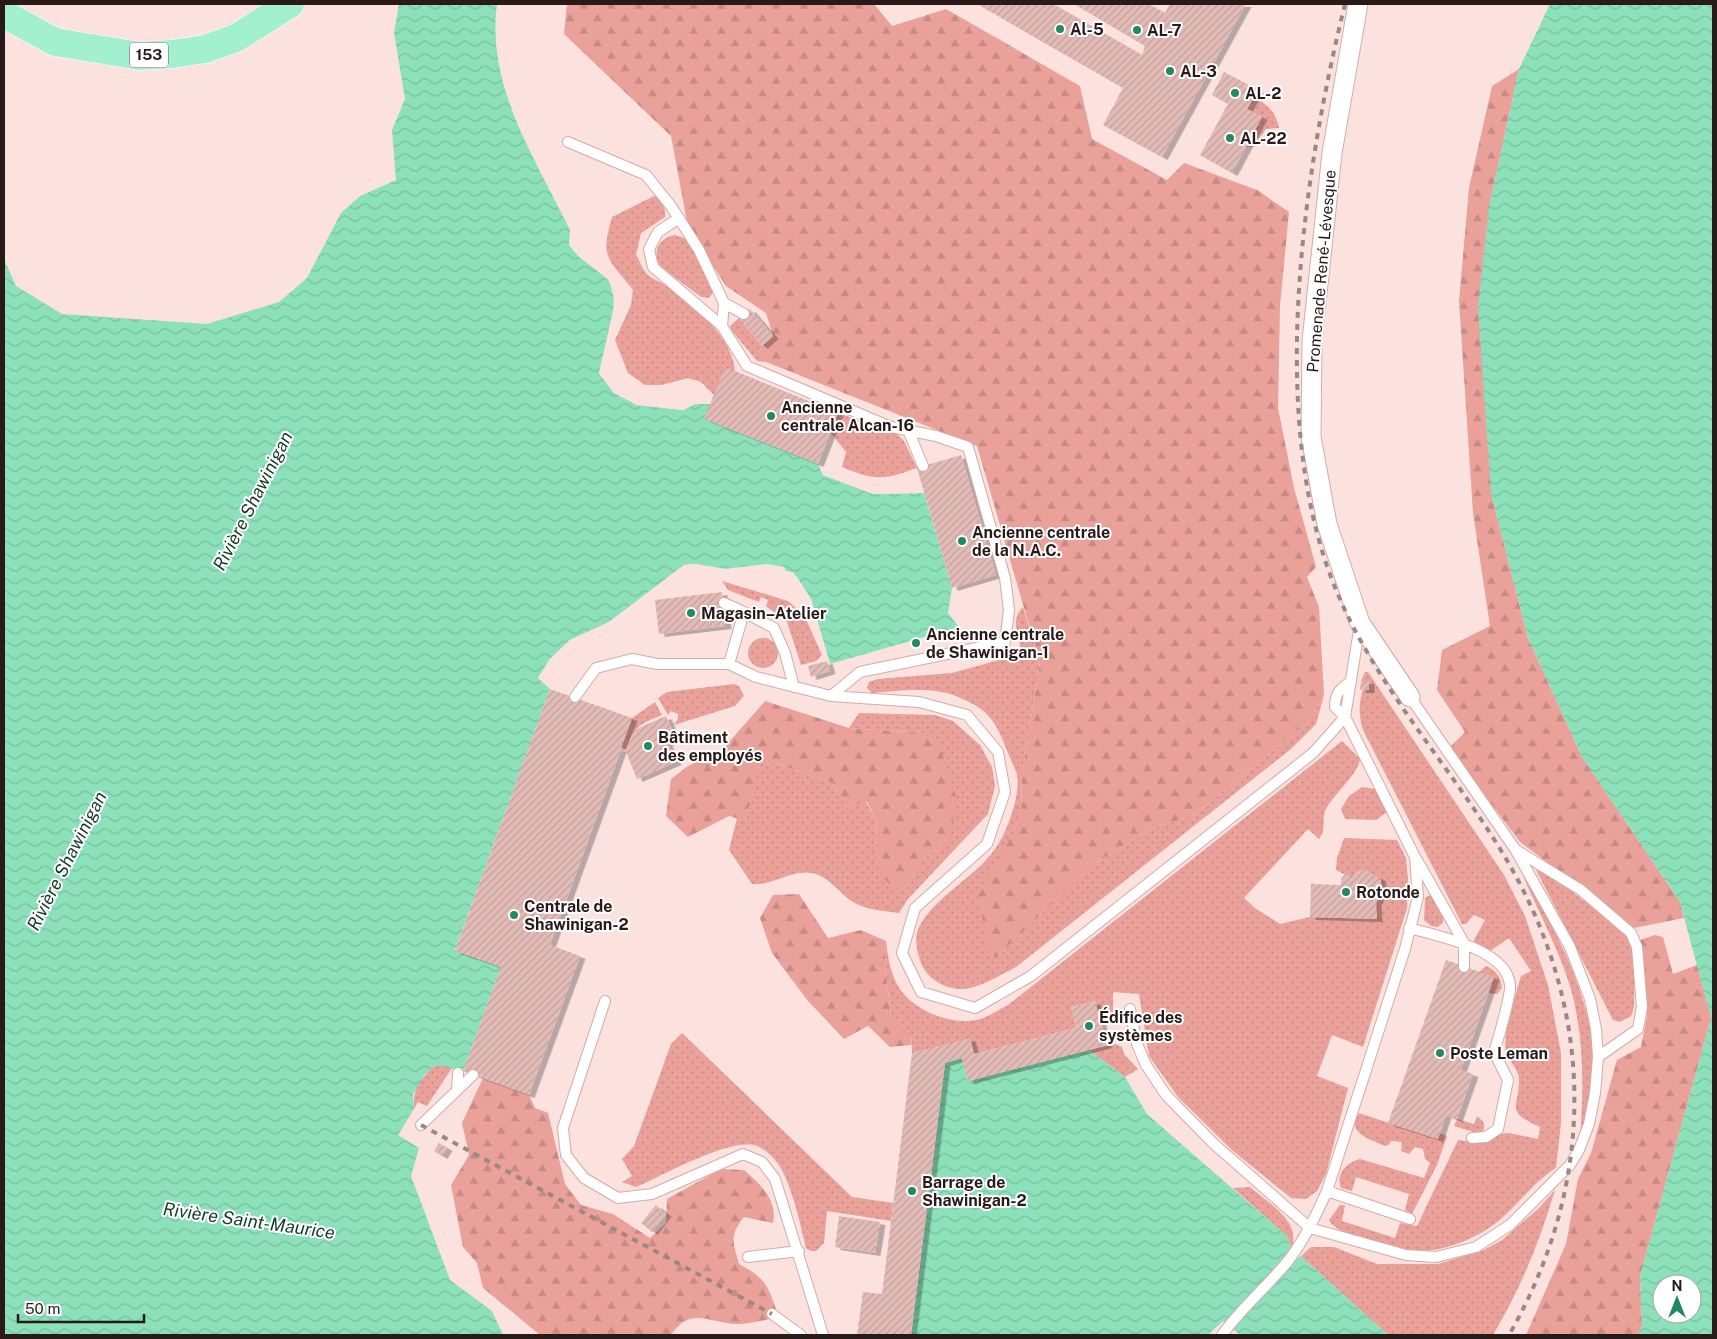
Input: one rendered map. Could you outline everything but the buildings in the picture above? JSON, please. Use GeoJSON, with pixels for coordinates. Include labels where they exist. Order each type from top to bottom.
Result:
{"type":"FeatureCollection","features":[{"type":"Feature","properties":{"kind":"main road","name":"153"},"geometry":{"type":"LineString","coordinates":[[4,14],[55,42],[140,56],[205,49],[236,38],[290,4]]}},
{"type":"Feature","properties":{"kind":"street","name":"Promenade René-Lévesque"},"geometry":{"type":"LineString","coordinates":[[1358,4],[1332,153],[1313,331],[1311,437],[1327,524],[1360,623],[1410,697]]}},
{"type":"Feature","properties":{"kind":"lane"},"geometry":{"type":"LineString","coordinates":[[568,142],[646,175],[679,218],[699,250],[724,303],[722,326]]}},
{"type":"Feature","properties":{"kind":"lane"},"geometry":{"type":"LineString","coordinates":[[679,218],[658,232],[649,249],[653,267],[722,326],[747,366],[874,420],[968,447],[984,518],[1005,578],[1010,610],[1005,642],[860,672],[831,696]]}},
{"type":"Feature","properties":{"kind":"lane"},"geometry":{"type":"LineString","coordinates":[[724,303],[741,314]]}},
{"type":"Feature","properties":{"kind":"lane"},"geometry":{"type":"LineString","coordinates":[[908,430],[923,466]]}},
{"type":"Feature","properties":{"kind":"lane"},"geometry":{"type":"LineString","coordinates":[[724,603],[774,628],[785,653],[794,687]]}},
{"type":"Feature","properties":{"kind":"lane"},"geometry":{"type":"LineString","coordinates":[[729,664],[744,612]]}},
{"type":"Feature","properties":{"kind":"lane"},"geometry":{"type":"LineString","coordinates":[[575,697],[596,668],[632,659],[657,664],[729,664],[756,677],[831,696],[919,702],[967,714],[998,752],[1005,792],[987,844],[915,908],[902,953],[921,992],[975,1008],[1031,976],[1313,753],[1345,717],[1360,623]]}},
{"type":"Feature","properties":{"kind":"lane"},"geometry":{"type":"LineString","coordinates":[[1130,1009],[1137,1044],[1146,1065],[1166,1095],[1214,1144],[1310,1228],[1406,1254],[1436,1257],[1476,1247],[1510,1225],[1570,1165],[1580,1150],[1589,1124],[1595,1094],[1598,1057],[1596,1029],[1590,999],[1570,948],[1515,849],[1410,697]]}},
{"type":"Feature","properties":{"kind":"lane"},"geometry":{"type":"LineString","coordinates":[[1345,717],[1415,857],[1464,943],[1464,967]]}},
{"type":"Feature","properties":{"kind":"lane"},"geometry":{"type":"LineString","coordinates":[[1515,849],[1581,890],[1631,933],[1637,947],[1642,1007],[1638,1030],[1598,1057]]}},
{"type":"Feature","properties":{"kind":"lane"},"geometry":{"type":"LineString","coordinates":[[1222,1335],[1231,1322],[1287,1261],[1310,1228],[1327,1190],[1405,949],[1418,897],[1415,857]]}},
{"type":"Feature","properties":{"kind":"lane"},"geometry":{"type":"LineString","coordinates":[[1409,928],[1464,943],[1503,966],[1510,986],[1494,1052],[1508,1080],[1498,1129],[1486,1137],[1472,1138]]}},
{"type":"Feature","properties":{"kind":"lane"},"geometry":{"type":"LineString","coordinates":[[605,1001],[563,1128],[566,1156],[584,1178],[618,1198],[652,1194],[743,1154],[762,1162],[775,1179],[798,1251],[820,1335]]}},
{"type":"Feature","properties":{"kind":"lane"},"geometry":{"type":"LineString","coordinates":[[457,1090],[458,1073]]}},
{"type":"Feature","properties":{"kind":"lane"},"geometry":{"type":"LineString","coordinates":[[421,1125],[473,1075]]}},
{"type":"Feature","properties":{"kind":"lane"},"geometry":{"type":"LineString","coordinates":[[1327,1190],[1410,1219]]}},
{"type":"Feature","properties":{"kind":"lane"},"geometry":{"type":"LineString","coordinates":[[748,1257],[798,1251]]}},
{"type":"Feature","properties":{"kind":"lane"},"geometry":{"type":"LineString","coordinates":[[772,1314],[800,1335]]}},
{"type":"Feature","properties":{"kind":"green space"},"geometry":{"type":"Polygon","coordinates":[[[567,4],[874,4],[892,26],[946,9],[1080,86],[1092,139],[1167,180],[1184,163],[1257,190],[1289,212],[1280,306],[1278,408],[1294,488],[1316,567],[1307,577],[1319,607],[1324,695],[1307,723],[1194,815],[1153,828],[1089,867],[996,958],[988,953],[978,893],[1014,832],[1021,813],[1022,774],[1040,663],[977,446],[766,362],[759,353],[762,346],[773,336],[766,313],[726,286],[688,227],[671,136],[564,34],[567,4]]]}},
{"type":"Feature","properties":{"kind":"green space"},"geometry":{"type":"Polygon","coordinates":[[[1519,69],[1489,207],[1491,493],[1528,638],[1582,757],[1680,902],[1684,918],[1634,928],[1520,842],[1449,748],[1465,732],[1437,690],[1442,650],[1490,626],[1473,513],[1459,301],[1469,188],[1492,86],[1519,69]]]}},
{"type":"Feature","properties":{"kind":"green space"},"geometry":{"type":"Polygon","coordinates":[[[1253,97],[1270,110],[1276,118],[1279,128],[1266,129],[1253,147],[1246,147],[1262,117],[1247,109],[1253,97]]]}},
{"type":"Feature","properties":{"kind":"green space"},"geometry":{"type":"Polygon","coordinates":[[[654,196],[660,198],[665,210],[665,217],[641,233],[636,255],[646,273],[666,285],[689,303],[711,323],[728,347],[735,372],[714,395],[701,382],[688,378],[662,385],[645,385],[628,373],[615,340],[631,305],[633,290],[612,264],[609,257],[607,250],[608,231],[612,217],[654,196]]]}},
{"type":"Feature","properties":{"kind":"green space"},"geometry":{"type":"Polygon","coordinates":[[[675,235],[687,239],[691,244],[713,292],[709,298],[701,297],[661,267],[658,262],[657,252],[660,243],[664,239],[675,235]]]}},
{"type":"Feature","properties":{"kind":"green space"},"geometry":{"type":"Polygon","coordinates":[[[739,318],[762,346],[759,353],[766,362],[757,361],[732,331],[730,326],[739,318]]]}},
{"type":"Feature","properties":{"kind":"green space"},"geometry":{"type":"Polygon","coordinates":[[[838,413],[896,433],[904,441],[917,468],[887,477],[872,477],[842,467],[846,452],[830,432],[838,413]]]}},
{"type":"Feature","properties":{"kind":"green space"},"geometry":{"type":"Polygon","coordinates":[[[722,581],[788,601],[804,615],[822,655],[816,661],[801,665],[787,622],[766,606],[768,600],[761,597],[759,602],[728,590],[722,581]]]}},
{"type":"Feature","properties":{"kind":"green space"},"geometry":{"type":"Polygon","coordinates":[[[1023,607],[1040,663],[1022,774],[1021,813],[1014,832],[996,958],[1089,867],[1153,828],[1194,815],[1307,723],[1324,695],[1316,724],[1291,749],[1016,967],[977,986],[957,989],[937,982],[926,972],[918,952],[917,931],[936,905],[977,869],[1000,842],[1015,803],[1018,783],[1017,775],[996,726],[978,707],[958,697],[938,691],[904,690],[872,693],[867,688],[869,682],[878,679],[952,673],[1021,654],[1016,623],[1019,612],[1023,607]]]}},
{"type":"Feature","properties":{"kind":"green space"},"geometry":{"type":"Polygon","coordinates":[[[763,638],[769,639],[777,647],[777,659],[769,667],[763,668],[757,667],[749,659],[748,653],[749,647],[757,639],[763,638]]]}},
{"type":"Feature","properties":{"kind":"green space"},"geometry":{"type":"Polygon","coordinates":[[[1365,672],[1368,672],[1504,875],[1525,916],[1548,985],[1561,1053],[1561,1123],[1556,1168],[1535,1185],[1503,1217],[1481,1233],[1456,1244],[1428,1251],[1391,1248],[1348,1234],[1337,1228],[1329,1220],[1340,1205],[1345,1205],[1342,1221],[1395,1238],[1400,1223],[1417,1226],[1458,1140],[1483,1143],[1500,1134],[1509,1133],[1538,1139],[1540,1127],[1522,1117],[1516,1108],[1519,1076],[1507,1055],[1505,1043],[1513,1003],[1521,976],[1531,971],[1509,938],[1490,951],[1475,946],[1474,940],[1485,920],[1474,915],[1466,924],[1462,924],[1363,730],[1360,700],[1363,690],[1369,690],[1369,681],[1361,681],[1365,672]]]}},
{"type":"Feature","properties":{"kind":"green space"},"geometry":{"type":"Polygon","coordinates":[[[734,684],[739,686],[744,696],[735,706],[674,725],[678,719],[678,714],[671,711],[668,715],[658,698],[667,692],[734,684]]]}},
{"type":"Feature","properties":{"kind":"green space"},"geometry":{"type":"Polygon","coordinates":[[[765,701],[849,728],[923,733],[940,747],[957,800],[949,837],[920,863],[906,889],[893,888],[883,877],[875,852],[877,821],[867,802],[847,808],[832,783],[773,762],[753,770],[753,791],[746,821],[729,816],[688,837],[666,816],[671,779],[688,766],[722,750],[765,701]]]}},
{"type":"Feature","properties":{"kind":"green space"},"geometry":{"type":"Polygon","coordinates":[[[655,702],[662,715],[638,727],[632,735],[626,750],[621,748],[632,718],[655,702]]]}},
{"type":"Feature","properties":{"kind":"green space"},"geometry":{"type":"Polygon","coordinates":[[[859,713],[935,715],[953,721],[980,745],[992,767],[995,786],[988,814],[908,899],[899,913],[875,910],[858,905],[848,899],[824,878],[812,873],[797,873],[767,883],[752,884],[729,850],[737,818],[746,821],[753,791],[753,770],[773,762],[832,783],[847,808],[866,802],[877,821],[875,851],[906,889],[920,863],[949,837],[923,733],[849,728],[859,713]]]}},
{"type":"Feature","properties":{"kind":"green space"},"geometry":{"type":"Polygon","coordinates":[[[1342,741],[1360,759],[1359,765],[1326,809],[1319,839],[1308,829],[1244,898],[1255,908],[1280,924],[1310,917],[1376,919],[1376,903],[1382,888],[1380,878],[1365,870],[1357,872],[1352,878],[1336,870],[1337,858],[1344,838],[1397,840],[1406,858],[1408,880],[1407,908],[1363,1047],[1332,1035],[1317,1076],[1348,1088],[1326,1174],[1317,1191],[1306,1199],[1291,1198],[1233,1151],[1178,1097],[1149,1056],[1139,994],[1113,992],[1113,1021],[1101,1024],[1095,1001],[1071,1007],[1076,1028],[974,1054],[970,1039],[912,1053],[911,1033],[891,1016],[885,965],[886,941],[895,981],[904,995],[912,1002],[922,1009],[943,1018],[965,1021],[984,1018],[1008,1005],[1342,741]]]}},
{"type":"Feature","properties":{"kind":"green space"},"geometry":{"type":"Polygon","coordinates":[[[1362,787],[1375,789],[1387,812],[1376,820],[1345,819],[1341,809],[1349,796],[1362,787]]]}},
{"type":"Feature","properties":{"kind":"green space"},"geometry":{"type":"Polygon","coordinates":[[[1536,870],[1547,872],[1627,934],[1635,949],[1634,1007],[1631,1016],[1620,1022],[1613,1020],[1536,870]]]}},
{"type":"Feature","properties":{"kind":"green space"},"geometry":{"type":"Polygon","coordinates":[[[1523,876],[1564,951],[1585,1006],[1595,1061],[1594,1089],[1580,1141],[1582,1055],[1572,992],[1550,935],[1523,876]]]}},
{"type":"Feature","properties":{"kind":"green space"},"geometry":{"type":"Polygon","coordinates":[[[799,894],[828,938],[861,930],[886,941],[885,965],[891,1016],[911,1033],[911,1045],[890,1047],[868,1026],[844,1039],[808,1001],[772,953],[760,918],[773,895],[799,894]]]}},
{"type":"Feature","properties":{"kind":"green space"},"geometry":{"type":"Polygon","coordinates":[[[1432,894],[1443,915],[1443,922],[1438,927],[1431,926],[1424,920],[1425,898],[1432,894]]]}},
{"type":"Feature","properties":{"kind":"green space"},"geometry":{"type":"Polygon","coordinates":[[[1655,935],[1663,937],[1673,974],[1697,965],[1711,1018],[1640,1276],[1642,1326],[1638,1335],[1526,1335],[1566,1244],[1578,1179],[1591,1153],[1617,1060],[1641,1047],[1647,1016],[1640,940],[1655,935]]]}},
{"type":"Feature","properties":{"kind":"green space"},"geometry":{"type":"Polygon","coordinates":[[[1486,966],[1497,974],[1500,980],[1502,988],[1497,994],[1488,993],[1479,972],[1486,966]]]}},
{"type":"Feature","properties":{"kind":"green space"},"geometry":{"type":"Polygon","coordinates":[[[682,1033],[852,1197],[893,1203],[891,1221],[827,1211],[824,1243],[816,1251],[811,1251],[806,1248],[794,1202],[781,1168],[769,1154],[754,1145],[742,1145],[711,1153],[636,1187],[622,1182],[632,1176],[622,1159],[634,1146],[671,1044],[682,1033]]]}},
{"type":"Feature","properties":{"kind":"green space"},"geometry":{"type":"Polygon","coordinates":[[[1116,1044],[1122,1047],[1124,1054],[1138,1069],[1125,1077],[1089,1050],[1116,1044]]]}},
{"type":"Feature","properties":{"kind":"green space"},"geometry":{"type":"Polygon","coordinates":[[[436,1065],[452,1068],[427,1106],[418,1102],[414,1109],[416,1089],[426,1074],[436,1065]]]}},
{"type":"Feature","properties":{"kind":"green space"},"geometry":{"type":"Polygon","coordinates":[[[483,1078],[529,1095],[535,1108],[548,1113],[565,1184],[581,1205],[613,1214],[650,1238],[666,1223],[667,1199],[721,1169],[744,1170],[762,1187],[770,1200],[773,1207],[773,1223],[744,1217],[734,1234],[734,1244],[739,1264],[759,1277],[770,1293],[776,1309],[770,1319],[738,1324],[694,1318],[678,1326],[671,1335],[540,1335],[483,1288],[477,1263],[463,1247],[451,1185],[469,1155],[462,1123],[483,1078]]]}},
{"type":"Feature","properties":{"kind":"green space"},"geometry":{"type":"Polygon","coordinates":[[[1359,1113],[1437,1139],[1439,1133],[1447,1136],[1437,1165],[1412,1214],[1405,1210],[1409,1194],[1356,1177],[1352,1191],[1341,1188],[1340,1178],[1343,1169],[1360,1159],[1424,1178],[1430,1163],[1425,1159],[1423,1149],[1415,1147],[1409,1154],[1401,1151],[1402,1142],[1391,1141],[1389,1145],[1385,1146],[1366,1138],[1355,1126],[1355,1120],[1359,1113]]]}},
{"type":"Feature","properties":{"kind":"green space"},"geometry":{"type":"Polygon","coordinates":[[[1477,1117],[1482,1120],[1484,1125],[1484,1130],[1480,1134],[1454,1126],[1457,1119],[1474,1124],[1477,1117]]]}},
{"type":"Feature","properties":{"kind":"green space"},"geometry":{"type":"Polygon","coordinates":[[[1250,1187],[1274,1206],[1288,1221],[1293,1239],[1291,1248],[1288,1237],[1233,1188],[1250,1187]]]}},
{"type":"Feature","properties":{"kind":"green space"},"geometry":{"type":"Polygon","coordinates":[[[1555,1190],[1528,1265],[1493,1335],[1388,1335],[1301,1256],[1311,1247],[1334,1247],[1377,1264],[1438,1264],[1484,1250],[1502,1240],[1538,1209],[1555,1190]]]}},
{"type":"Feature","properties":{"kind":"water"},"geometry":{"type":"Polygon","coordinates":[[[399,4],[497,4],[496,34],[499,64],[506,93],[516,121],[571,230],[569,245],[607,279],[612,287],[614,297],[611,324],[599,373],[614,393],[637,405],[683,410],[695,404],[710,404],[818,464],[823,475],[873,494],[924,493],[952,588],[948,613],[959,627],[830,664],[811,599],[797,577],[786,571],[784,567],[757,565],[750,568],[725,569],[695,564],[684,565],[609,622],[570,640],[550,659],[538,678],[550,689],[455,950],[501,967],[463,1071],[436,1065],[424,1075],[413,1095],[414,1109],[398,1135],[419,1148],[411,1176],[450,1280],[492,1311],[503,1335],[4,1335],[4,259],[16,286],[62,314],[207,324],[279,302],[307,278],[341,213],[360,196],[396,180],[392,130],[405,99],[394,33],[399,4]]]}},
{"type":"Feature","properties":{"kind":"water"},"geometry":{"type":"Polygon","coordinates":[[[1550,4],[1713,4],[1713,1335],[1638,1335],[1642,1326],[1640,1276],[1711,1018],[1680,902],[1582,757],[1528,638],[1491,493],[1478,308],[1489,207],[1519,69],[1550,4]]]}},
{"type":"Feature","properties":{"kind":"water"},"geometry":{"type":"Polygon","coordinates":[[[1089,1050],[1125,1077],[1147,1114],[1288,1237],[1291,1248],[1284,1257],[1291,1264],[1301,1256],[1388,1335],[1240,1335],[1223,1321],[1208,1335],[911,1335],[945,1063],[962,1058],[968,1081],[1089,1050]]]}},
{"type":"Feature","properties":{"kind":"pier"},"geometry":{"type":"Polygon","coordinates":[[[537,160],[573,229],[572,244],[580,254],[612,279],[618,302],[602,373],[616,391],[638,402],[683,407],[695,402],[711,402],[710,404],[695,404],[683,410],[637,405],[614,393],[599,373],[615,302],[609,280],[578,256],[569,245],[570,230],[535,161],[537,160]]]}},
{"type":"Feature","properties":{"kind":"pier"},"geometry":{"type":"Polygon","coordinates":[[[819,462],[825,473],[874,491],[923,491],[924,493],[873,494],[823,475],[819,462]]]}},
{"type":"Feature","properties":{"kind":"pier"},"geometry":{"type":"Polygon","coordinates":[[[695,564],[725,569],[767,564],[784,567],[786,571],[793,572],[811,599],[830,664],[826,660],[808,600],[791,574],[785,573],[782,569],[767,566],[725,572],[695,567],[685,568],[611,625],[571,642],[552,661],[541,678],[551,686],[550,689],[538,678],[550,659],[570,640],[609,622],[684,565],[695,564]]]}},
{"type":"Feature","properties":{"kind":"railway"},"geometry":{"type":"LineString","coordinates":[[1345,4],[1330,69],[1306,211],[1299,285],[1297,359],[1300,432],[1310,501],[1327,566],[1342,604],[1381,676],[1475,810],[1497,844],[1529,903],[1553,964],[1568,1025],[1574,1088],[1571,1150],[1560,1213],[1539,1274],[1509,1335]]}},
{"type":"Feature","properties":{"kind":"railway"},"geometry":{"type":"LineString","coordinates":[[421,1125],[772,1314]]}},
{"type":"Feature","properties":{"kind":"place","name":"Al-5"},"geometry":{"type":"Point","coordinates":[1060,29]}},
{"type":"Feature","properties":{"kind":"place","name":"AL-7"},"geometry":{"type":"Point","coordinates":[1137,30]}},
{"type":"Feature","properties":{"kind":"place","name":"AL-3"},"geometry":{"type":"Point","coordinates":[1170,71]}},
{"type":"Feature","properties":{"kind":"place","name":"AL-2"},"geometry":{"type":"Point","coordinates":[1235,93]}},
{"type":"Feature","properties":{"kind":"place","name":"AL-22"},"geometry":{"type":"Point","coordinates":[1230,138]}},
{"type":"Feature","properties":{"kind":"place","name":"Ancienne centrale Alcan-16"},"geometry":{"type":"Point","coordinates":[771,416]}},
{"type":"Feature","properties":{"kind":"place","name":"Ancienne centrale de la N.A.C."},"geometry":{"type":"Point","coordinates":[962,541]}},
{"type":"Feature","properties":{"kind":"place","name":"Magasin–Atelier"},"geometry":{"type":"Point","coordinates":[691,613]}},
{"type":"Feature","properties":{"kind":"place","name":"Ancienne centrale de Shawinigan-1"},"geometry":{"type":"Point","coordinates":[916,643]}},
{"type":"Feature","properties":{"kind":"place","name":"Bâtiment des employés"},"geometry":{"type":"Point","coordinates":[648,746]}},
{"type":"Feature","properties":{"kind":"place","name":"Rotonde"},"geometry":{"type":"Point","coordinates":[1346,892]}},
{"type":"Feature","properties":{"kind":"place","name":"Centrale de Shawinigan-2"},"geometry":{"type":"Point","coordinates":[514,915]}},
{"type":"Feature","properties":{"kind":"place","name":"Édifice des systèmes"},"geometry":{"type":"Point","coordinates":[1089,1026]}},
{"type":"Feature","properties":{"kind":"place","name":"Poste Leman"},"geometry":{"type":"Point","coordinates":[1440,1053]}},
{"type":"Feature","properties":{"kind":"place","name":"Barrage de Shawinigan-2"},"geometry":{"type":"Point","coordinates":[912,1191]}},
{"type":"Feature","properties":{"kind":"water label","name":"Rivière Shawinigan"},"geometry":{"type":"Point","coordinates":[253,501]}},
{"type":"Feature","properties":{"kind":"water label","name":"Rivière Shawinigan"},"geometry":{"type":"Point","coordinates":[67,861]}},
{"type":"Feature","properties":{"kind":"water label","name":"Rivière Saint-Maurice"},"geometry":{"type":"Point","coordinates":[249,1221]}}]}
